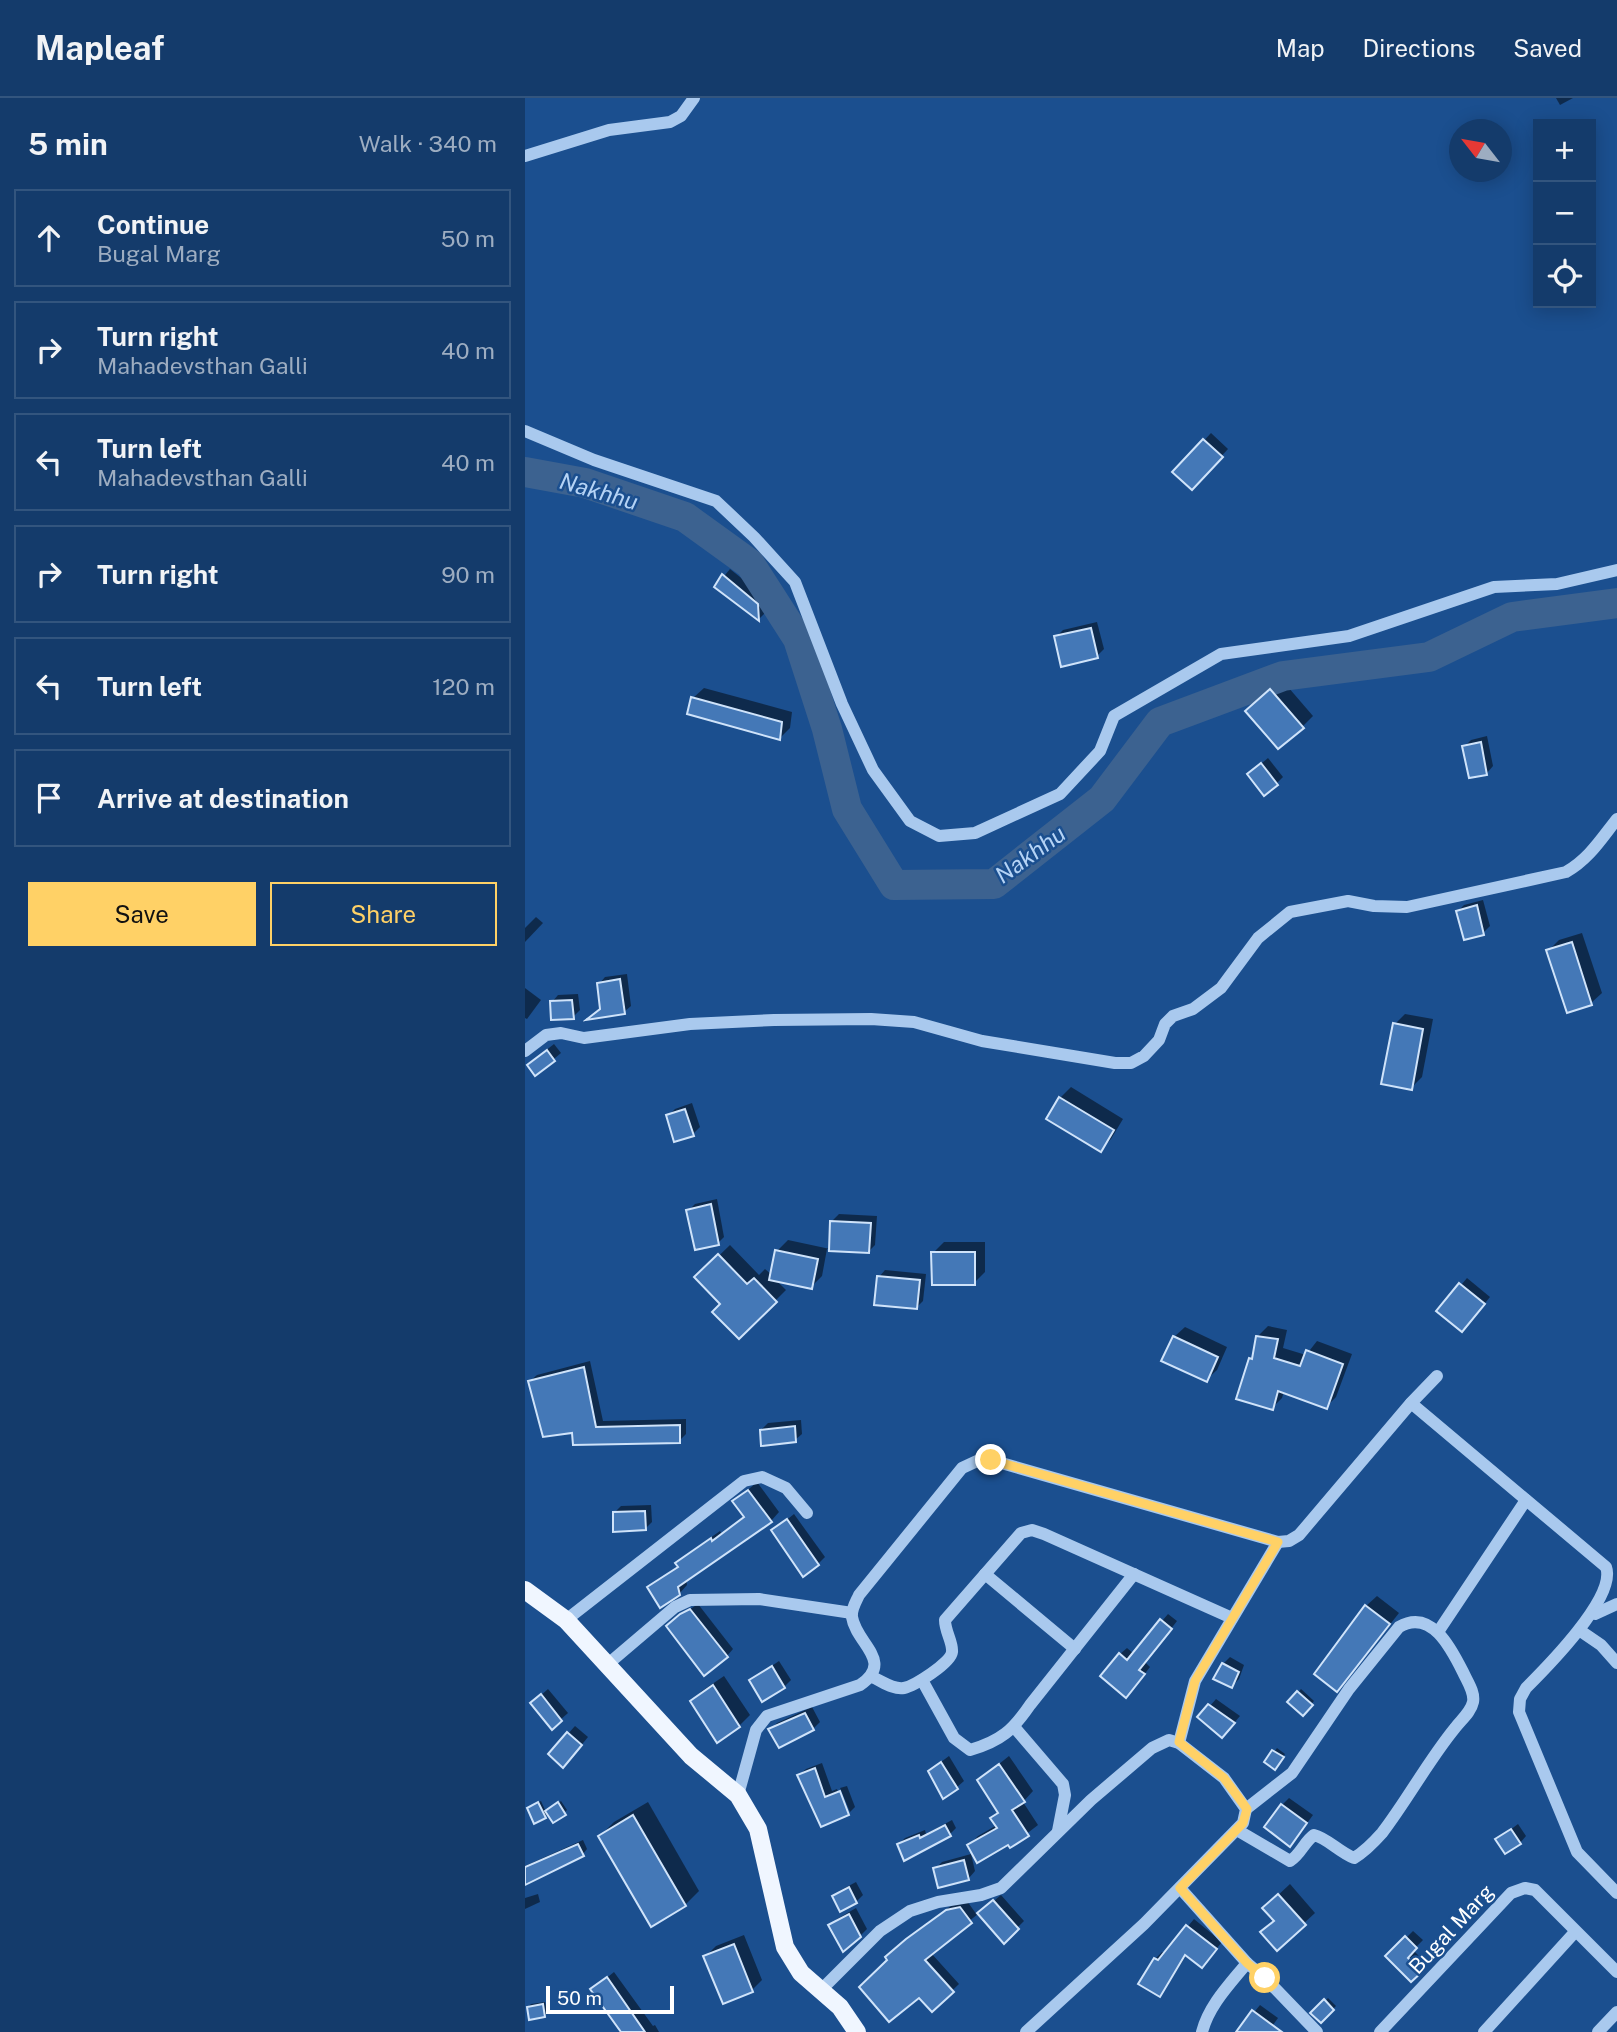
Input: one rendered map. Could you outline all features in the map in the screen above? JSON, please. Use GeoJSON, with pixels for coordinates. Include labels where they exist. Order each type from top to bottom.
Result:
{"type":"FeatureCollection","features":[{"type":"Feature","properties":{"kind":"main road"},"geometry":{"type":"LineString","coordinates":[[525,1590],[566,1620],[691,1756],[738,1795],[758,1829],[785,1947],[801,1973],[840,2007],[857,2032]]}},
{"type":"Feature","properties":{"kind":"street"},"geometry":{"type":"LineString","coordinates":[[525,156],[609,130],[670,122],[681,116],[694,98]]}},
{"type":"Feature","properties":{"kind":"street"},"geometry":{"type":"LineString","coordinates":[[525,431],[594,460],[716,501],[754,537],[795,582],[842,704],[873,770],[910,821],[939,836],[975,833],[1060,794],[1100,751],[1114,716],[1221,654],[1349,635],[1494,587],[1557,583],[1617,570]]}},
{"type":"Feature","properties":{"kind":"street"},"geometry":{"type":"LineString","coordinates":[[525,1052],[546,1035],[561,1033],[584,1038],[690,1024],[871,1019],[914,1022],[982,1041],[1115,1063],[1131,1063],[1144,1056],[1159,1040],[1165,1024],[1174,1016],[1193,1009],[1221,988],[1258,938],[1290,912],[1348,901],[1374,906],[1407,907],[1566,872],[1580,864],[1593,851],[1617,819]]}},
{"type":"Feature","properties":{"kind":"street"},"geometry":{"type":"LineString","coordinates":[[738,1795],[756,1730],[767,1716],[860,1685],[872,1677],[875,1668],[870,1650],[853,1622],[852,1613],[859,1595],[962,1468],[977,1461],[991,1460],[1278,1542],[1289,1541],[1299,1535],[1437,1376]]}},
{"type":"Feature","properties":{"kind":"street"},"geometry":{"type":"LineString","coordinates":[[1411,1403],[1611,1574],[1611,1585],[1595,1614],[1582,1632],[1525,1688],[1520,1699],[1519,1712],[1577,1852],[1617,1894]]}},
{"type":"Feature","properties":{"kind":"street"},"geometry":{"type":"LineString","coordinates":[[566,1620],[744,1481],[762,1477],[786,1488],[807,1513]]}},
{"type":"Feature","properties":{"kind":"street"},"geometry":{"type":"LineString","coordinates":[[1438,1632],[1526,1500]]}},
{"type":"Feature","properties":{"kind":"street"},"geometry":{"type":"LineString","coordinates":[[872,1677],[903,1688],[922,1680],[950,1659],[952,1651],[945,1620],[1021,1533],[1032,1531],[1232,1618]]}},
{"type":"Feature","properties":{"kind":"street"},"geometry":{"type":"LineString","coordinates":[[1179,1742],[1195,1681],[1278,1542]]}},
{"type":"Feature","properties":{"kind":"street"},"geometry":{"type":"LineString","coordinates":[[985,1574],[1075,1649]]}},
{"type":"Feature","properties":{"kind":"street"},"geometry":{"type":"LineString","coordinates":[[922,1680],[954,1738],[970,1750],[983,1746],[1015,1728],[1030,1705],[1134,1574]]}},
{"type":"Feature","properties":{"kind":"street"},"geometry":{"type":"LineString","coordinates":[[608,1664],[675,1607],[689,1600],[759,1599],[852,1613]]}},
{"type":"Feature","properties":{"kind":"street"},"geometry":{"type":"LineString","coordinates":[[1595,1614],[1617,1604]]}},
{"type":"Feature","properties":{"kind":"street"},"geometry":{"type":"LineString","coordinates":[[1026,2032],[1080,1985],[1180,1888],[1243,1823],[1247,1809],[1292,1773],[1349,1689],[1399,1627],[1408,1622],[1419,1622],[1438,1632],[1451,1648],[1473,1692],[1473,1701],[1469,1711],[1435,1752],[1381,1834],[1354,1857],[1332,1847],[1319,1835],[1314,1835],[1298,1856],[1290,1861],[1237,1830]]}},
{"type":"Feature","properties":{"kind":"street"},"geometry":{"type":"LineString","coordinates":[[1582,1632],[1601,1645],[1617,1663]]}},
{"type":"Feature","properties":{"kind":"street"},"geometry":{"type":"LineString","coordinates":[[1015,1728],[1063,1784],[1065,1795],[1058,1832]]}},
{"type":"Feature","properties":{"kind":"street"},"geometry":{"type":"LineString","coordinates":[[821,1990],[880,1931],[910,1911],[1001,1888],[1091,1800],[1152,1748],[1169,1740],[1179,1742],[1224,1778],[1247,1809]]}},
{"type":"Feature","properties":{"kind":"street"},"geometry":{"type":"LineString","coordinates":[[1180,1888],[1247,1963],[1317,2032]]}},
{"type":"Feature","properties":{"kind":"street","name":"Bugal Marg"},"geometry":{"type":"LineString","coordinates":[[1380,2032],[1511,1892],[1525,1888],[1535,1891],[1617,1972]]}},
{"type":"Feature","properties":{"kind":"street"},"geometry":{"type":"LineString","coordinates":[[1484,2032],[1575,1932]]}},
{"type":"Feature","properties":{"kind":"street"},"geometry":{"type":"LineString","coordinates":[[1202,2032],[1205,2020],[1220,1996],[1247,1963]]}},
{"type":"Feature","properties":{"kind":"street"},"geometry":{"type":"LineString","coordinates":[[1598,2032],[1617,2012]]}},
{"type":"Feature","properties":{"kind":"building"},"geometry":{"type":"Polygon","coordinates":[[[1203,439],[1223,457],[1192,490],[1172,472],[1203,439]]]}},
{"type":"Feature","properties":{"kind":"building"},"geometry":{"type":"Polygon","coordinates":[[[722,574],[758,604],[759,621],[714,587],[722,574]]]}},
{"type":"Feature","properties":{"kind":"building"},"geometry":{"type":"Polygon","coordinates":[[[1091,628],[1098,658],[1061,667],[1054,636],[1091,628]]]}},
{"type":"Feature","properties":{"kind":"building"},"geometry":{"type":"Polygon","coordinates":[[[1270,689],[1304,728],[1278,749],[1245,711],[1270,689]]]}},
{"type":"Feature","properties":{"kind":"building"},"geometry":{"type":"Polygon","coordinates":[[[691,697],[782,722],[780,740],[687,714],[691,697]]]}},
{"type":"Feature","properties":{"kind":"building"},"geometry":{"type":"Polygon","coordinates":[[[1481,742],[1487,775],[1469,778],[1462,746],[1481,742]]]}},
{"type":"Feature","properties":{"kind":"building"},"geometry":{"type":"Polygon","coordinates":[[[1261,763],[1278,785],[1264,796],[1247,774],[1261,763]]]}},
{"type":"Feature","properties":{"kind":"building"},"geometry":{"type":"Polygon","coordinates":[[[1477,905],[1484,935],[1464,940],[1456,911],[1477,905]]]}},
{"type":"Feature","properties":{"kind":"building"},"geometry":{"type":"Polygon","coordinates":[[[1572,942],[1592,1005],[1567,1013],[1546,950],[1572,942]]]}},
{"type":"Feature","properties":{"kind":"building"},"geometry":{"type":"Polygon","coordinates":[[[620,979],[625,1014],[586,1020],[600,1009],[597,983],[620,979]]]}},
{"type":"Feature","properties":{"kind":"building"},"geometry":{"type":"Polygon","coordinates":[[[572,1000],[574,1019],[551,1020],[550,1001],[572,1000]]]}},
{"type":"Feature","properties":{"kind":"building"},"geometry":{"type":"Polygon","coordinates":[[[1393,1023],[1423,1029],[1412,1090],[1381,1084],[1393,1023]]]}},
{"type":"Feature","properties":{"kind":"building"},"geometry":{"type":"Polygon","coordinates":[[[547,1050],[555,1061],[535,1076],[527,1065],[547,1050]]]}},
{"type":"Feature","properties":{"kind":"building"},"geometry":{"type":"Polygon","coordinates":[[[1059,1097],[1114,1130],[1101,1152],[1046,1119],[1059,1097]]]}},
{"type":"Feature","properties":{"kind":"building"},"geometry":{"type":"Polygon","coordinates":[[[685,1109],[694,1136],[674,1142],[666,1115],[685,1109]]]}},
{"type":"Feature","properties":{"kind":"building"},"geometry":{"type":"Polygon","coordinates":[[[711,1204],[719,1245],[695,1250],[686,1210],[711,1204]]]}},
{"type":"Feature","properties":{"kind":"building"},"geometry":{"type":"Polygon","coordinates":[[[830,1221],[871,1223],[869,1253],[829,1251],[830,1221]]]}},
{"type":"Feature","properties":{"kind":"building"},"geometry":{"type":"Polygon","coordinates":[[[775,1250],[818,1259],[812,1289],[769,1280],[775,1250]]]}},
{"type":"Feature","properties":{"kind":"building"},"geometry":{"type":"Polygon","coordinates":[[[931,1252],[975,1252],[975,1285],[932,1285],[931,1252]]]}},
{"type":"Feature","properties":{"kind":"building"},"geometry":{"type":"Polygon","coordinates":[[[718,1254],[747,1284],[754,1278],[777,1302],[739,1339],[712,1312],[720,1304],[694,1277],[718,1254]]]}},
{"type":"Feature","properties":{"kind":"building"},"geometry":{"type":"Polygon","coordinates":[[[877,1276],[920,1280],[917,1309],[874,1305],[877,1276]]]}},
{"type":"Feature","properties":{"kind":"building"},"geometry":{"type":"Polygon","coordinates":[[[1459,1283],[1485,1304],[1462,1332],[1436,1311],[1459,1283]]]}},
{"type":"Feature","properties":{"kind":"building"},"geometry":{"type":"Polygon","coordinates":[[[1173,1336],[1218,1357],[1207,1382],[1161,1361],[1173,1336]]]}},
{"type":"Feature","properties":{"kind":"building"},"geometry":{"type":"Polygon","coordinates":[[[1256,1336],[1278,1339],[1274,1358],[1300,1366],[1306,1350],[1343,1364],[1327,1409],[1278,1391],[1273,1410],[1236,1399],[1249,1358],[1252,1359],[1256,1336]]]}},
{"type":"Feature","properties":{"kind":"building"},"geometry":{"type":"Polygon","coordinates":[[[584,1367],[596,1427],[680,1425],[680,1443],[573,1445],[572,1433],[543,1437],[528,1381],[584,1367]]]}},
{"type":"Feature","properties":{"kind":"building"},"geometry":{"type":"Polygon","coordinates":[[[795,1426],[796,1442],[761,1446],[760,1430],[795,1426]]]}},
{"type":"Feature","properties":{"kind":"building"},"geometry":{"type":"Polygon","coordinates":[[[748,1490],[772,1522],[678,1587],[680,1595],[660,1608],[647,1587],[678,1567],[675,1563],[711,1538],[712,1541],[744,1517],[732,1501],[748,1490]]]}},
{"type":"Feature","properties":{"kind":"building"},"geometry":{"type":"Polygon","coordinates":[[[645,1511],[646,1530],[613,1532],[613,1512],[645,1511]]]}},
{"type":"Feature","properties":{"kind":"building"},"geometry":{"type":"Polygon","coordinates":[[[787,1519],[819,1565],[803,1577],[771,1530],[787,1519]]]}},
{"type":"Feature","properties":{"kind":"building"},"geometry":{"type":"Polygon","coordinates":[[[1365,1605],[1390,1624],[1337,1692],[1314,1674],[1365,1605]]]}},
{"type":"Feature","properties":{"kind":"building"},"geometry":{"type":"Polygon","coordinates":[[[690,1609],[728,1657],[704,1676],[666,1626],[690,1609]]]}},
{"type":"Feature","properties":{"kind":"building"},"geometry":{"type":"Polygon","coordinates":[[[1160,1619],[1172,1629],[1139,1670],[1145,1674],[1126,1698],[1100,1676],[1119,1653],[1127,1660],[1160,1619]]]}},
{"type":"Feature","properties":{"kind":"building"},"geometry":{"type":"Polygon","coordinates":[[[1222,1663],[1239,1672],[1232,1688],[1213,1679],[1222,1663]]]}},
{"type":"Feature","properties":{"kind":"building"},"geometry":{"type":"Polygon","coordinates":[[[772,1666],[785,1688],[762,1702],[749,1680],[772,1666]]]}},
{"type":"Feature","properties":{"kind":"building"},"geometry":{"type":"Polygon","coordinates":[[[713,1685],[740,1727],[717,1743],[690,1701],[713,1685]]]}},
{"type":"Feature","properties":{"kind":"building"},"geometry":{"type":"Polygon","coordinates":[[[1297,1691],[1313,1705],[1303,1716],[1287,1702],[1297,1691]]]}},
{"type":"Feature","properties":{"kind":"building"},"geometry":{"type":"Polygon","coordinates":[[[541,1694],[562,1721],[552,1730],[530,1703],[541,1694]]]}},
{"type":"Feature","properties":{"kind":"building"},"geometry":{"type":"Polygon","coordinates":[[[1208,1704],[1235,1723],[1222,1738],[1197,1717],[1208,1704]]]}},
{"type":"Feature","properties":{"kind":"building"},"geometry":{"type":"Polygon","coordinates":[[[805,1713],[814,1730],[779,1748],[768,1729],[805,1713]]]}},
{"type":"Feature","properties":{"kind":"building"},"geometry":{"type":"Polygon","coordinates":[[[567,1732],[582,1745],[563,1768],[548,1754],[567,1732]]]}},
{"type":"Feature","properties":{"kind":"building"},"geometry":{"type":"Polygon","coordinates":[[[1272,1750],[1284,1757],[1275,1770],[1264,1762],[1272,1750]]]}},
{"type":"Feature","properties":{"kind":"building"},"geometry":{"type":"Polygon","coordinates":[[[941,1762],[958,1789],[943,1799],[928,1771],[941,1762]]]}},
{"type":"Feature","properties":{"kind":"building"},"geometry":{"type":"Polygon","coordinates":[[[999,1764],[1025,1802],[1012,1810],[1029,1836],[977,1863],[967,1845],[997,1828],[990,1818],[998,1813],[977,1780],[999,1764]]]}},
{"type":"Feature","properties":{"kind":"building"},"geometry":{"type":"Polygon","coordinates":[[[815,1768],[825,1797],[840,1791],[849,1815],[821,1827],[797,1775],[815,1768]]]}},
{"type":"Feature","properties":{"kind":"building"},"geometry":{"type":"Polygon","coordinates":[[[538,1802],[546,1818],[534,1824],[527,1808],[538,1802]]]}},
{"type":"Feature","properties":{"kind":"building"},"geometry":{"type":"Polygon","coordinates":[[[558,1802],[566,1815],[553,1823],[545,1811],[558,1802]]]}},
{"type":"Feature","properties":{"kind":"building"},"geometry":{"type":"Polygon","coordinates":[[[1281,1804],[1307,1823],[1290,1847],[1264,1827],[1281,1804]]]}},
{"type":"Feature","properties":{"kind":"building"},"geometry":{"type":"Polygon","coordinates":[[[633,1815],[686,1906],[651,1927],[598,1836],[633,1815]]]}},
{"type":"Feature","properties":{"kind":"building"},"geometry":{"type":"Polygon","coordinates":[[[945,1825],[951,1836],[904,1861],[897,1844],[919,1835],[920,1838],[945,1825]]]}},
{"type":"Feature","properties":{"kind":"building"},"geometry":{"type":"Polygon","coordinates":[[[1511,1829],[1521,1844],[1505,1854],[1495,1839],[1511,1829]]]}},
{"type":"Feature","properties":{"kind":"building"},"geometry":{"type":"Polygon","coordinates":[[[578,1844],[584,1856],[525,1885],[525,1867],[578,1844]]]}},
{"type":"Feature","properties":{"kind":"building"},"geometry":{"type":"Polygon","coordinates":[[[964,1860],[969,1880],[938,1888],[933,1868],[964,1860]]]}},
{"type":"Feature","properties":{"kind":"building"},"geometry":{"type":"Polygon","coordinates":[[[849,1887],[857,1903],[840,1912],[832,1896],[849,1887]]]}},
{"type":"Feature","properties":{"kind":"building"},"geometry":{"type":"Polygon","coordinates":[[[1278,1894],[1306,1925],[1277,1951],[1260,1932],[1274,1921],[1262,1908],[1278,1894]]]}},
{"type":"Feature","properties":{"kind":"building"},"geometry":{"type":"Polygon","coordinates":[[[993,1900],[1019,1929],[1004,1944],[977,1913],[993,1900]]]}},
{"type":"Feature","properties":{"kind":"building"},"geometry":{"type":"Polygon","coordinates":[[[960,1907],[972,1923],[925,1960],[954,1992],[932,2012],[919,1998],[889,2022],[859,1987],[887,1960],[885,1957],[906,1939],[946,1910],[960,1907]]]}},
{"type":"Feature","properties":{"kind":"building"},"geometry":{"type":"Polygon","coordinates":[[[849,1914],[861,1937],[843,1952],[828,1925],[849,1914]]]}},
{"type":"Feature","properties":{"kind":"building"},"geometry":{"type":"Polygon","coordinates":[[[1186,1925],[1217,1949],[1202,1968],[1185,1955],[1160,1997],[1138,1984],[1154,1958],[1158,1960],[1186,1925]]]}},
{"type":"Feature","properties":{"kind":"building"},"geometry":{"type":"Polygon","coordinates":[[[1405,1936],[1417,1948],[1408,1958],[1422,1972],[1411,1982],[1385,1956],[1405,1936]]]}},
{"type":"Feature","properties":{"kind":"building"},"geometry":{"type":"Polygon","coordinates":[[[734,1944],[753,1992],[723,2004],[703,1956],[734,1944]]]}},
{"type":"Feature","properties":{"kind":"building"},"geometry":{"type":"Polygon","coordinates":[[[607,1977],[645,2032],[621,2032],[590,1989],[607,1977]]]}},
{"type":"Feature","properties":{"kind":"building"},"geometry":{"type":"Polygon","coordinates":[[[1324,1999],[1334,2010],[1321,2023],[1310,2013],[1324,1999]]]}},
{"type":"Feature","properties":{"kind":"building"},"geometry":{"type":"Polygon","coordinates":[[[543,2004],[545,2017],[529,2020],[527,2007],[543,2004]]]}},
{"type":"Feature","properties":{"kind":"building"},"geometry":{"type":"Polygon","coordinates":[[[1252,2010],[1282,2032],[1236,2032],[1252,2010]]]}},
{"type":"Feature","properties":{"kind":"waterway","name":"Nakhhu"},"geometry":{"type":"LineString","coordinates":[[525,472],[585,483],[685,517],[750,564],[798,639],[827,729],[847,809],[894,885],[994,884],[1102,799],[1160,722],[1283,676],[1429,657],[1512,617],[1617,603]]}},
{"type":"Feature","properties":{"kind":"route"},"geometry":{"type":"LineString","coordinates":[[991,1460],[1278,1542],[1195,1681],[1179,1742],[1224,1778],[1247,1809],[1243,1823],[1180,1888],[1247,1963],[1265,1978]]}}]}
